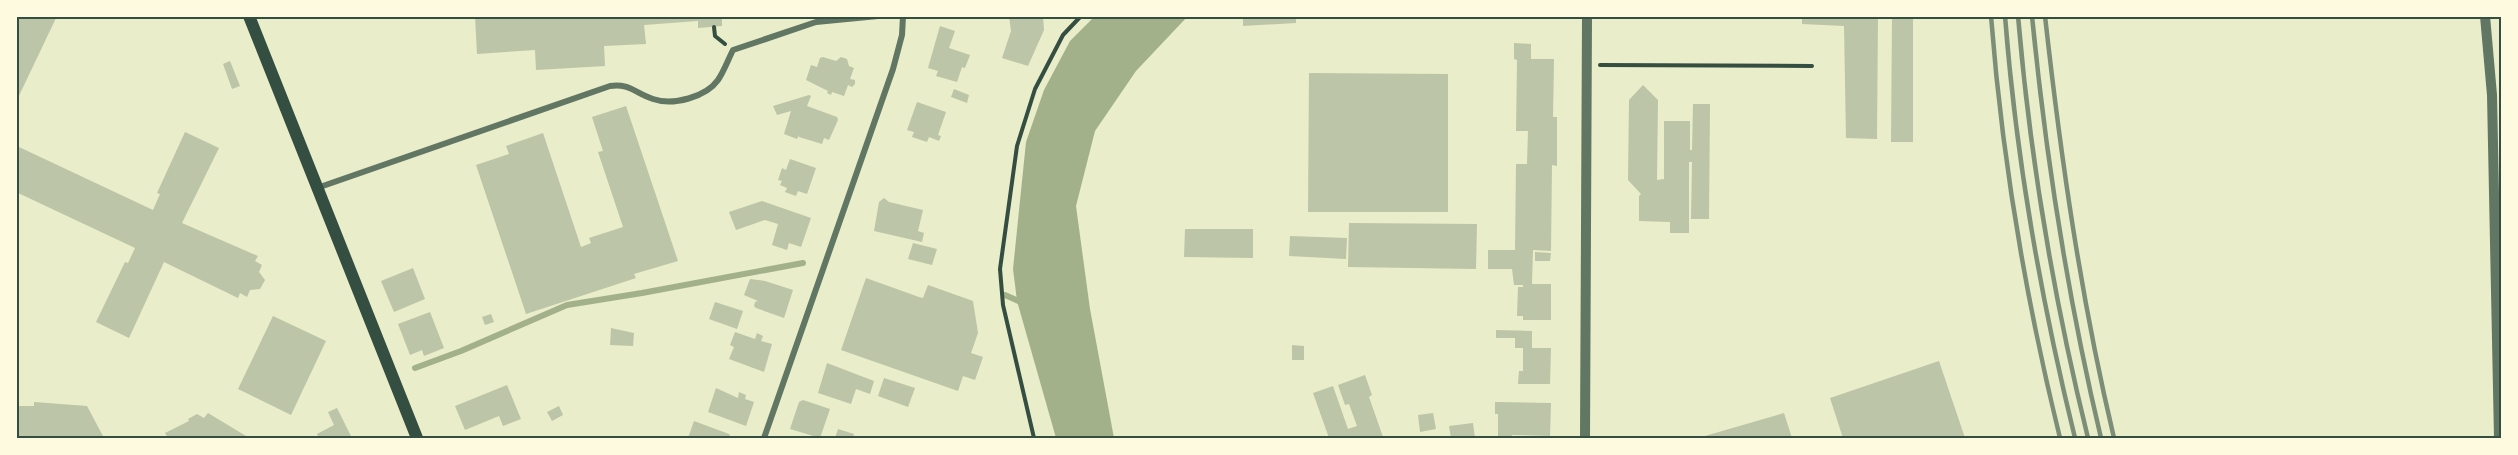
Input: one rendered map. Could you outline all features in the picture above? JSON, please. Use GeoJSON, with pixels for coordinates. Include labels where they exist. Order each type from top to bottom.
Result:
{"type":"FeatureCollection","features":[{"type":"Feature","properties":{"kind":"main road"},"geometry":{"type":"LineString","coordinates":[[249,16],[417,438]]}},
{"type":"Feature","properties":{"kind":"street"},"geometry":{"type":"LineString","coordinates":[[316,188],[616,85],[623,84],[656,100],[669,102],[682,100],[701,93],[717,81],[733,50],[816,22],[878,16]]}},
{"type":"Feature","properties":{"kind":"street"},"geometry":{"type":"LineString","coordinates":[[764,438],[893,69],[902,35],[903,16]]}},
{"type":"Feature","properties":{"kind":"street"},"geometry":{"type":"LineString","coordinates":[[1585,438],[1587,16]]}},
{"type":"Feature","properties":{"kind":"street"},"geometry":{"type":"LineString","coordinates":[[2485,16],[2499,200],[2499,438]]}},
{"type":"Feature","properties":{"kind":"path"},"geometry":{"type":"LineString","coordinates":[[1034,438],[1003,306],[1000,269],[1017,146],[1035,89],[1063,35],[1082,16]]}},
{"type":"Feature","properties":{"kind":"path"},"geometry":{"type":"LineString","coordinates":[[714,27],[715,36],[733,50]]}},
{"type":"Feature","properties":{"kind":"path"},"geometry":{"type":"LineString","coordinates":[[1587,65],[1812,66]]}},
{"type":"Feature","properties":{"kind":"shaded area"},"geometry":{"type":"Polygon","coordinates":[[[1095,16],[1187,17],[1136,71],[1095,131],[1076,206],[1090,309],[1114,438],[1056,438],[1017,301],[1013,269],[1026,142],[1044,90],[1070,41],[1095,16]]]}},
{"type":"Feature","properties":{"kind":"building"},"geometry":{"type":"Polygon","coordinates":[[[16,16],[57,16],[16,102],[16,16]]]}},
{"type":"Feature","properties":{"kind":"building"},"geometry":{"type":"Polygon","coordinates":[[[475,16],[722,16],[722,26],[698,28],[698,21],[644,25],[646,44],[604,46],[605,66],[536,70],[535,50],[477,54],[475,16]]]}},
{"type":"Feature","properties":{"kind":"building"},"geometry":{"type":"Polygon","coordinates":[[[1009,16],[1043,16],[1044,30],[1028,66],[1002,58],[1011,31],[1009,16]]]}},
{"type":"Feature","properties":{"kind":"building"},"geometry":{"type":"Polygon","coordinates":[[[1243,16],[1296,16],[1296,23],[1243,26],[1243,16]]]}},
{"type":"Feature","properties":{"kind":"building"},"geometry":{"type":"Polygon","coordinates":[[[1802,16],[1878,16],[1877,139],[1846,138],[1844,26],[1802,24],[1802,16]]]}},
{"type":"Feature","properties":{"kind":"building"},"geometry":{"type":"Polygon","coordinates":[[[1892,16],[1913,16],[1913,142],[1891,142],[1892,16]]]}},
{"type":"Feature","properties":{"kind":"building"},"geometry":{"type":"Polygon","coordinates":[[[940,26],[955,31],[949,48],[970,55],[965,68],[962,67],[957,82],[936,76],[938,71],[928,68],[940,26]]]}},
{"type":"Feature","properties":{"kind":"building"},"geometry":{"type":"Polygon","coordinates":[[[1514,43],[1531,44],[1531,59],[1554,59],[1553,117],[1557,117],[1557,166],[1552,165],[1551,251],[1533,250],[1532,284],[1551,284],[1551,320],[1523,320],[1523,316],[1517,316],[1518,287],[1523,287],[1523,285],[1514,285],[1512,269],[1488,269],[1488,250],[1515,250],[1516,164],[1527,164],[1528,131],[1516,131],[1517,60],[1514,59],[1514,43]]]}},
{"type":"Feature","properties":{"kind":"building"},"geometry":{"type":"Polygon","coordinates":[[[841,57],[847,59],[849,66],[854,68],[850,79],[855,80],[855,84],[852,87],[848,85],[844,96],[832,92],[831,95],[827,93],[828,91],[806,80],[811,65],[817,67],[820,58],[836,61],[841,57]]]}},
{"type":"Feature","properties":{"kind":"building"},"geometry":{"type":"Polygon","coordinates":[[[230,61],[240,86],[232,89],[223,64],[230,61]]]}},
{"type":"Feature","properties":{"kind":"building"},"geometry":{"type":"Polygon","coordinates":[[[1309,73],[1448,74],[1448,212],[1308,212],[1309,73]]]}},
{"type":"Feature","properties":{"kind":"building"},"geometry":{"type":"Polygon","coordinates":[[[1643,85],[1658,100],[1657,180],[1664,179],[1664,121],[1690,121],[1690,150],[1692,150],[1693,104],[1710,104],[1709,219],[1691,219],[1692,162],[1689,162],[1689,233],[1670,233],[1670,222],[1639,221],[1639,196],[1641,194],[1628,180],[1629,100],[1643,85]]]}},
{"type":"Feature","properties":{"kind":"building"},"geometry":{"type":"Polygon","coordinates":[[[954,89],[969,95],[967,103],[951,97],[954,89]]]}},
{"type":"Feature","properties":{"kind":"building"},"geometry":{"type":"Polygon","coordinates":[[[811,96],[807,106],[837,117],[838,120],[829,140],[824,138],[822,144],[799,137],[799,135],[797,139],[784,134],[791,111],[777,115],[773,106],[811,96]]]}},
{"type":"Feature","properties":{"kind":"building"},"geometry":{"type":"Polygon","coordinates":[[[917,102],[946,112],[938,135],[941,136],[939,141],[929,137],[927,142],[912,137],[914,132],[907,130],[917,102]]]}},
{"type":"Feature","properties":{"kind":"building"},"geometry":{"type":"Polygon","coordinates":[[[626,106],[678,261],[634,274],[636,278],[526,314],[476,165],[509,154],[506,146],[543,133],[581,247],[591,243],[589,238],[623,227],[598,152],[603,151],[592,117],[626,106]]]}},
{"type":"Feature","properties":{"kind":"building"},"geometry":{"type":"Polygon","coordinates":[[[185,132],[219,148],[182,223],[258,256],[255,261],[262,265],[259,272],[265,280],[260,289],[250,290],[247,297],[240,293],[238,298],[164,262],[129,338],[96,322],[125,262],[128,263],[135,248],[16,192],[16,151],[19,147],[153,210],[160,194],[157,193],[185,132]]]}},
{"type":"Feature","properties":{"kind":"building"},"geometry":{"type":"Polygon","coordinates":[[[790,159],[816,168],[807,194],[798,191],[796,196],[785,192],[787,188],[780,185],[782,181],[778,180],[782,168],[786,170],[790,159]]]}},
{"type":"Feature","properties":{"kind":"building"},"geometry":{"type":"Polygon","coordinates":[[[884,198],[889,202],[923,210],[918,231],[924,233],[922,242],[874,231],[879,202],[884,198]]]}},
{"type":"Feature","properties":{"kind":"building"},"geometry":{"type":"Polygon","coordinates":[[[762,201],[811,218],[801,247],[789,243],[787,250],[772,245],[778,224],[765,220],[736,230],[729,212],[762,201]]]}},
{"type":"Feature","properties":{"kind":"building"},"geometry":{"type":"Polygon","coordinates":[[[1349,223],[1477,224],[1476,269],[1348,267],[1349,223]]]}},
{"type":"Feature","properties":{"kind":"building"},"geometry":{"type":"Polygon","coordinates":[[[1185,229],[1253,229],[1253,258],[1184,257],[1185,229]]]}},
{"type":"Feature","properties":{"kind":"building"},"geometry":{"type":"Polygon","coordinates":[[[1290,236],[1347,238],[1346,259],[1289,256],[1290,236]]]}},
{"type":"Feature","properties":{"kind":"building"},"geometry":{"type":"Polygon","coordinates":[[[913,243],[937,249],[932,265],[908,259],[913,243]]]}},
{"type":"Feature","properties":{"kind":"building"},"geometry":{"type":"Polygon","coordinates":[[[1535,252],[1551,253],[1550,261],[1535,261],[1535,252]]]}},
{"type":"Feature","properties":{"kind":"building"},"geometry":{"type":"Polygon","coordinates":[[[413,268],[425,299],[394,312],[381,281],[413,268]]]}},
{"type":"Feature","properties":{"kind":"building"},"geometry":{"type":"Polygon","coordinates":[[[866,278],[923,298],[928,285],[973,301],[978,333],[971,353],[983,357],[975,380],[963,376],[958,391],[841,350],[866,278]]]}},
{"type":"Feature","properties":{"kind":"building"},"geometry":{"type":"Polygon","coordinates":[[[750,279],[793,290],[784,318],[756,308],[755,302],[758,301],[744,295],[750,279]]]}},
{"type":"Feature","properties":{"kind":"building"},"geometry":{"type":"Polygon","coordinates":[[[715,302],[743,311],[737,329],[709,319],[715,302]]]}},
{"type":"Feature","properties":{"kind":"building"},"geometry":{"type":"Polygon","coordinates":[[[430,312],[444,348],[424,356],[422,350],[410,355],[398,324],[430,312]]]}},
{"type":"Feature","properties":{"kind":"building"},"geometry":{"type":"Polygon","coordinates":[[[491,314],[494,322],[485,325],[482,317],[491,314]]]}},
{"type":"Feature","properties":{"kind":"building"},"geometry":{"type":"Polygon","coordinates":[[[273,316],[326,341],[291,415],[238,389],[273,316]]]}},
{"type":"Feature","properties":{"kind":"building"},"geometry":{"type":"Polygon","coordinates":[[[611,328],[634,333],[633,346],[610,345],[611,328]]]}},
{"type":"Feature","properties":{"kind":"building"},"geometry":{"type":"Polygon","coordinates":[[[1496,330],[1532,331],[1532,348],[1551,348],[1550,384],[1518,384],[1519,371],[1523,371],[1523,348],[1515,348],[1515,338],[1496,338],[1496,330]]]}},
{"type":"Feature","properties":{"kind":"building"},"geometry":{"type":"Polygon","coordinates":[[[735,332],[755,339],[757,333],[763,336],[761,341],[772,344],[764,372],[729,359],[734,347],[730,345],[735,332]]]}},
{"type":"Feature","properties":{"kind":"building"},"geometry":{"type":"Polygon","coordinates":[[[1292,345],[1304,346],[1304,360],[1292,360],[1292,345]]]}},
{"type":"Feature","properties":{"kind":"building"},"geometry":{"type":"Polygon","coordinates":[[[1939,361],[1965,438],[1843,438],[1830,398],[1939,361]]]}},
{"type":"Feature","properties":{"kind":"building"},"geometry":{"type":"Polygon","coordinates":[[[827,363],[874,381],[870,394],[856,389],[851,404],[818,393],[827,363]]]}},
{"type":"Feature","properties":{"kind":"building"},"geometry":{"type":"Polygon","coordinates":[[[1365,375],[1372,395],[1369,397],[1383,437],[1329,438],[1313,393],[1333,386],[1348,429],[1357,426],[1349,404],[1345,405],[1338,385],[1365,375]]]}},
{"type":"Feature","properties":{"kind":"building"},"geometry":{"type":"Polygon","coordinates":[[[884,378],[915,388],[908,407],[878,396],[884,378]]]}},
{"type":"Feature","properties":{"kind":"building"},"geometry":{"type":"Polygon","coordinates":[[[507,385],[521,419],[503,426],[499,416],[465,430],[455,406],[507,385]]]}},
{"type":"Feature","properties":{"kind":"building"},"geometry":{"type":"Polygon","coordinates":[[[716,388],[738,398],[739,392],[746,395],[745,399],[754,402],[746,426],[708,412],[716,388]]]}},
{"type":"Feature","properties":{"kind":"building"},"geometry":{"type":"Polygon","coordinates":[[[803,400],[830,409],[820,438],[790,429],[799,402],[803,400]]]}},
{"type":"Feature","properties":{"kind":"building"},"geometry":{"type":"Polygon","coordinates":[[[34,402],[87,406],[104,438],[16,438],[16,406],[34,406],[34,402]]]}},
{"type":"Feature","properties":{"kind":"building"},"geometry":{"type":"Polygon","coordinates":[[[1495,402],[1551,403],[1550,436],[1512,435],[1512,438],[1498,438],[1498,414],[1495,414],[1495,402]]]}},
{"type":"Feature","properties":{"kind":"building"},"geometry":{"type":"Polygon","coordinates":[[[559,406],[563,415],[552,421],[547,412],[559,406]]]}},
{"type":"Feature","properties":{"kind":"building"},"geometry":{"type":"Polygon","coordinates":[[[337,408],[352,438],[319,438],[317,434],[334,425],[328,412],[337,408]]]}},
{"type":"Feature","properties":{"kind":"building"},"geometry":{"type":"Polygon","coordinates":[[[208,413],[246,436],[244,438],[168,438],[165,433],[189,421],[188,419],[197,414],[204,418],[208,413]]]}},
{"type":"Feature","properties":{"kind":"building"},"geometry":{"type":"Polygon","coordinates":[[[1433,413],[1436,429],[1420,432],[1418,415],[1433,413]]]}},
{"type":"Feature","properties":{"kind":"building"},"geometry":{"type":"Polygon","coordinates":[[[1784,413],[1792,438],[1698,438],[1784,413]]]}},
{"type":"Feature","properties":{"kind":"building"},"geometry":{"type":"Polygon","coordinates":[[[694,421],[729,434],[731,438],[688,438],[694,421]]]}},
{"type":"Feature","properties":{"kind":"building"},"geometry":{"type":"Polygon","coordinates":[[[1473,423],[1475,438],[1451,438],[1449,426],[1473,423]]]}},
{"type":"Feature","properties":{"kind":"building"},"geometry":{"type":"Polygon","coordinates":[[[838,429],[854,434],[853,438],[835,438],[838,429]]]}},
{"type":"Feature","properties":{"kind":"waterway"},"geometry":{"type":"LineString","coordinates":[[415,368],[461,351],[567,305],[803,263]]}},
{"type":"Feature","properties":{"kind":"waterway"},"geometry":{"type":"LineString","coordinates":[[1005,295],[1023,303]]}},
{"type":"Feature","properties":{"kind":"railway"},"geometry":{"type":"LineString","coordinates":[[1991,16],[2002,123],[2017,229],[2036,334],[2060,438]]}},
{"type":"Feature","properties":{"kind":"railway"},"geometry":{"type":"LineString","coordinates":[[2005,16],[2016,122],[2031,228],[2051,334],[2075,438]]}},
{"type":"Feature","properties":{"kind":"railway"},"geometry":{"type":"LineString","coordinates":[[2018,16],[2036,176],[2064,334],[2088,438]]}},
{"type":"Feature","properties":{"kind":"railway"},"geometry":{"type":"LineString","coordinates":[[2032,16],[2059,228],[2078,334],[2101,438]]}},
{"type":"Feature","properties":{"kind":"railway"},"geometry":{"type":"LineString","coordinates":[[2045,16],[2073,228],[2102,386],[2114,438]]}}]}
